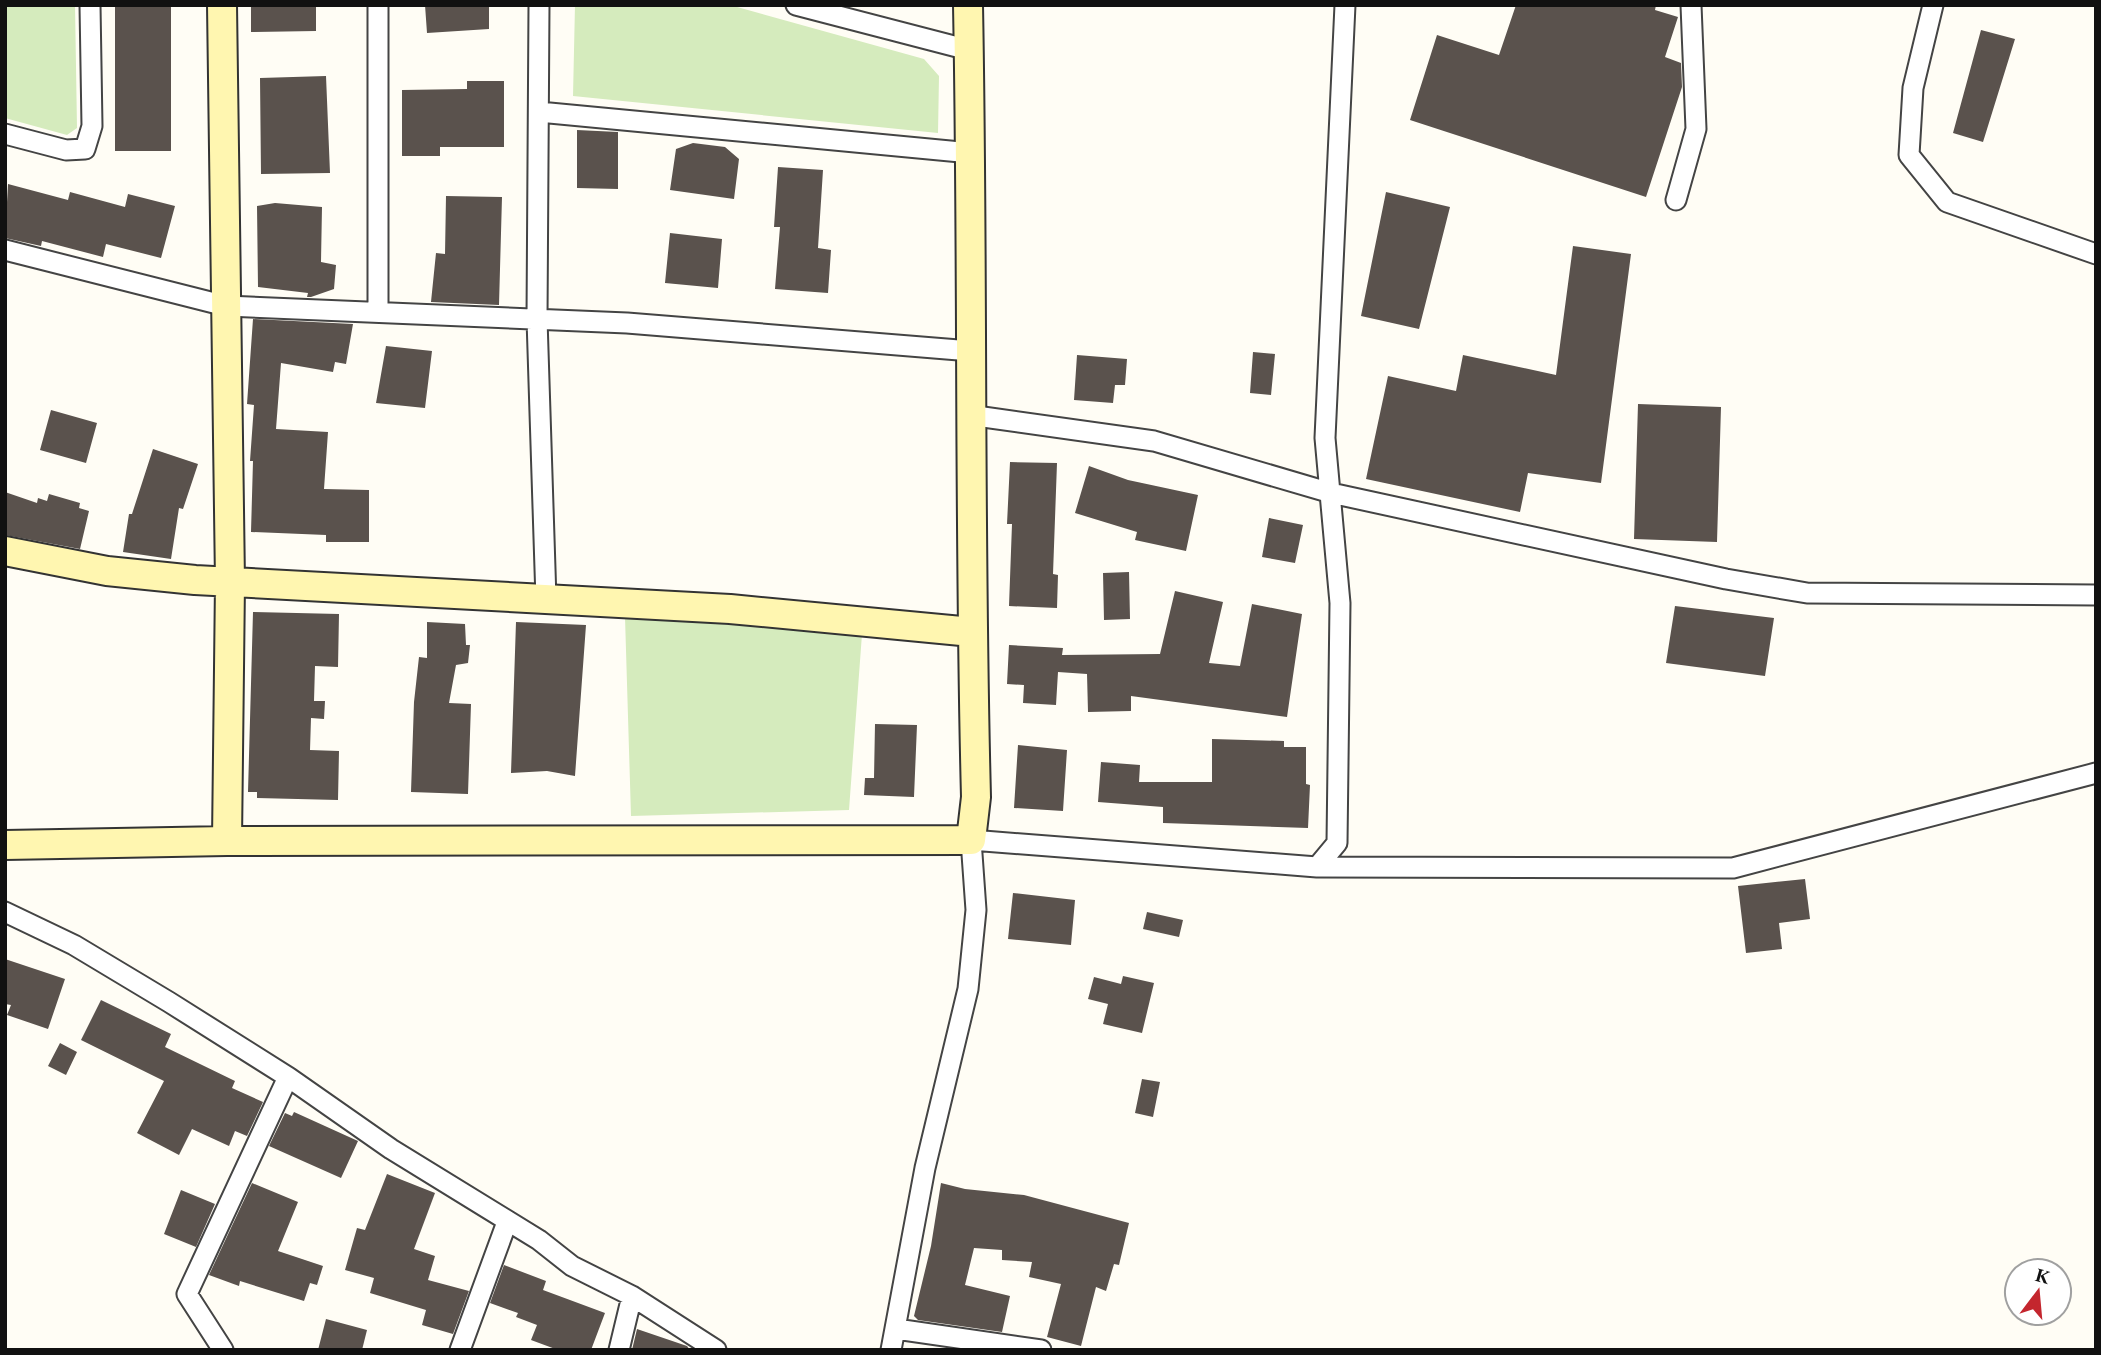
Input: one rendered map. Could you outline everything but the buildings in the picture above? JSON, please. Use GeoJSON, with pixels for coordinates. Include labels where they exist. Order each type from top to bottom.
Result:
{"type":"FeatureCollection","features":[{"type":"Feature","properties":{"kind":"street"},"geometry":{"type":"LineString","coordinates":[[5,134],[66,150],[85,149],[93,126],[90,5]]}},
{"type":"Feature","properties":{"kind":"street"},"geometry":{"type":"LineString","coordinates":[[222,5],[230,582],[228,841]]}},
{"type":"Feature","properties":{"kind":"street"},"geometry":{"type":"LineString","coordinates":[[378,5],[378,312]]}},
{"type":"Feature","properties":{"kind":"street"},"geometry":{"type":"LineString","coordinates":[[540,5],[537,319],[546,600]]}},
{"type":"Feature","properties":{"kind":"street"},"geometry":{"type":"LineString","coordinates":[[796,5],[969,50]]}},
{"type":"Feature","properties":{"kind":"street"},"geometry":{"type":"LineString","coordinates":[[891,1350],[925,1168],[968,989],[975,910],[971,841],[976,797],[972,632],[968,5]]}},
{"type":"Feature","properties":{"kind":"street"},"geometry":{"type":"LineString","coordinates":[[1317,867],[1338,843],[1340,603],[1325,438],[1345,5]]}},
{"type":"Feature","properties":{"kind":"street"},"geometry":{"type":"LineString","coordinates":[[1676,200],[1696,129],[1691,5]]}},
{"type":"Feature","properties":{"kind":"street"},"geometry":{"type":"LineString","coordinates":[[1933,5],[1913,88],[1909,155],[1947,202],[2096,254]]}},
{"type":"Feature","properties":{"kind":"street"},"geometry":{"type":"LineString","coordinates":[[539,112],[971,153]]}},
{"type":"Feature","properties":{"kind":"street"},"geometry":{"type":"LineString","coordinates":[[5,250],[226,306],[537,319],[971,351]]}},
{"type":"Feature","properties":{"kind":"street"},"geometry":{"type":"LineString","coordinates":[[970,415],[1154,441],[1331,492],[1726,579],[1807,593],[2096,595]]}},
{"type":"Feature","properties":{"kind":"street"},"geometry":{"type":"LineString","coordinates":[[5,551],[107,571],[230,582],[730,609],[972,632]]}},
{"type":"Feature","properties":{"kind":"street"},"geometry":{"type":"LineString","coordinates":[[5,845],[228,841],[971,841],[1317,867],[1733,868],[2096,773]]}},
{"type":"Feature","properties":{"kind":"street"},"geometry":{"type":"LineString","coordinates":[[5,912],[74,944],[288,1077],[391,1149],[538,1240],[572,1266],[632,1296],[716,1350]]}},
{"type":"Feature","properties":{"kind":"street"},"geometry":{"type":"LineString","coordinates":[[223,1350],[187,1294],[288,1077]]}},
{"type":"Feature","properties":{"kind":"street"},"geometry":{"type":"LineString","coordinates":[[460,1350],[507,1222]]}},
{"type":"Feature","properties":{"kind":"street"},"geometry":{"type":"LineString","coordinates":[[619,1350],[632,1296]]}},
{"type":"Feature","properties":{"kind":"street"},"geometry":{"type":"LineString","coordinates":[[896,1329],[1041,1350]]}},
{"type":"Feature","properties":{"kind":"green space"},"geometry":{"type":"Polygon","coordinates":[[[5,5],[75,5],[77,128],[67,135],[5,118],[5,5]]]}},
{"type":"Feature","properties":{"kind":"green space"},"geometry":{"type":"Polygon","coordinates":[[[575,5],[730,5],[924,59],[939,76],[938,133],[573,96],[575,5]]]}},
{"type":"Feature","properties":{"kind":"green space"},"geometry":{"type":"Polygon","coordinates":[[[625,617],[862,634],[849,810],[631,816],[625,617]]]}}]}
